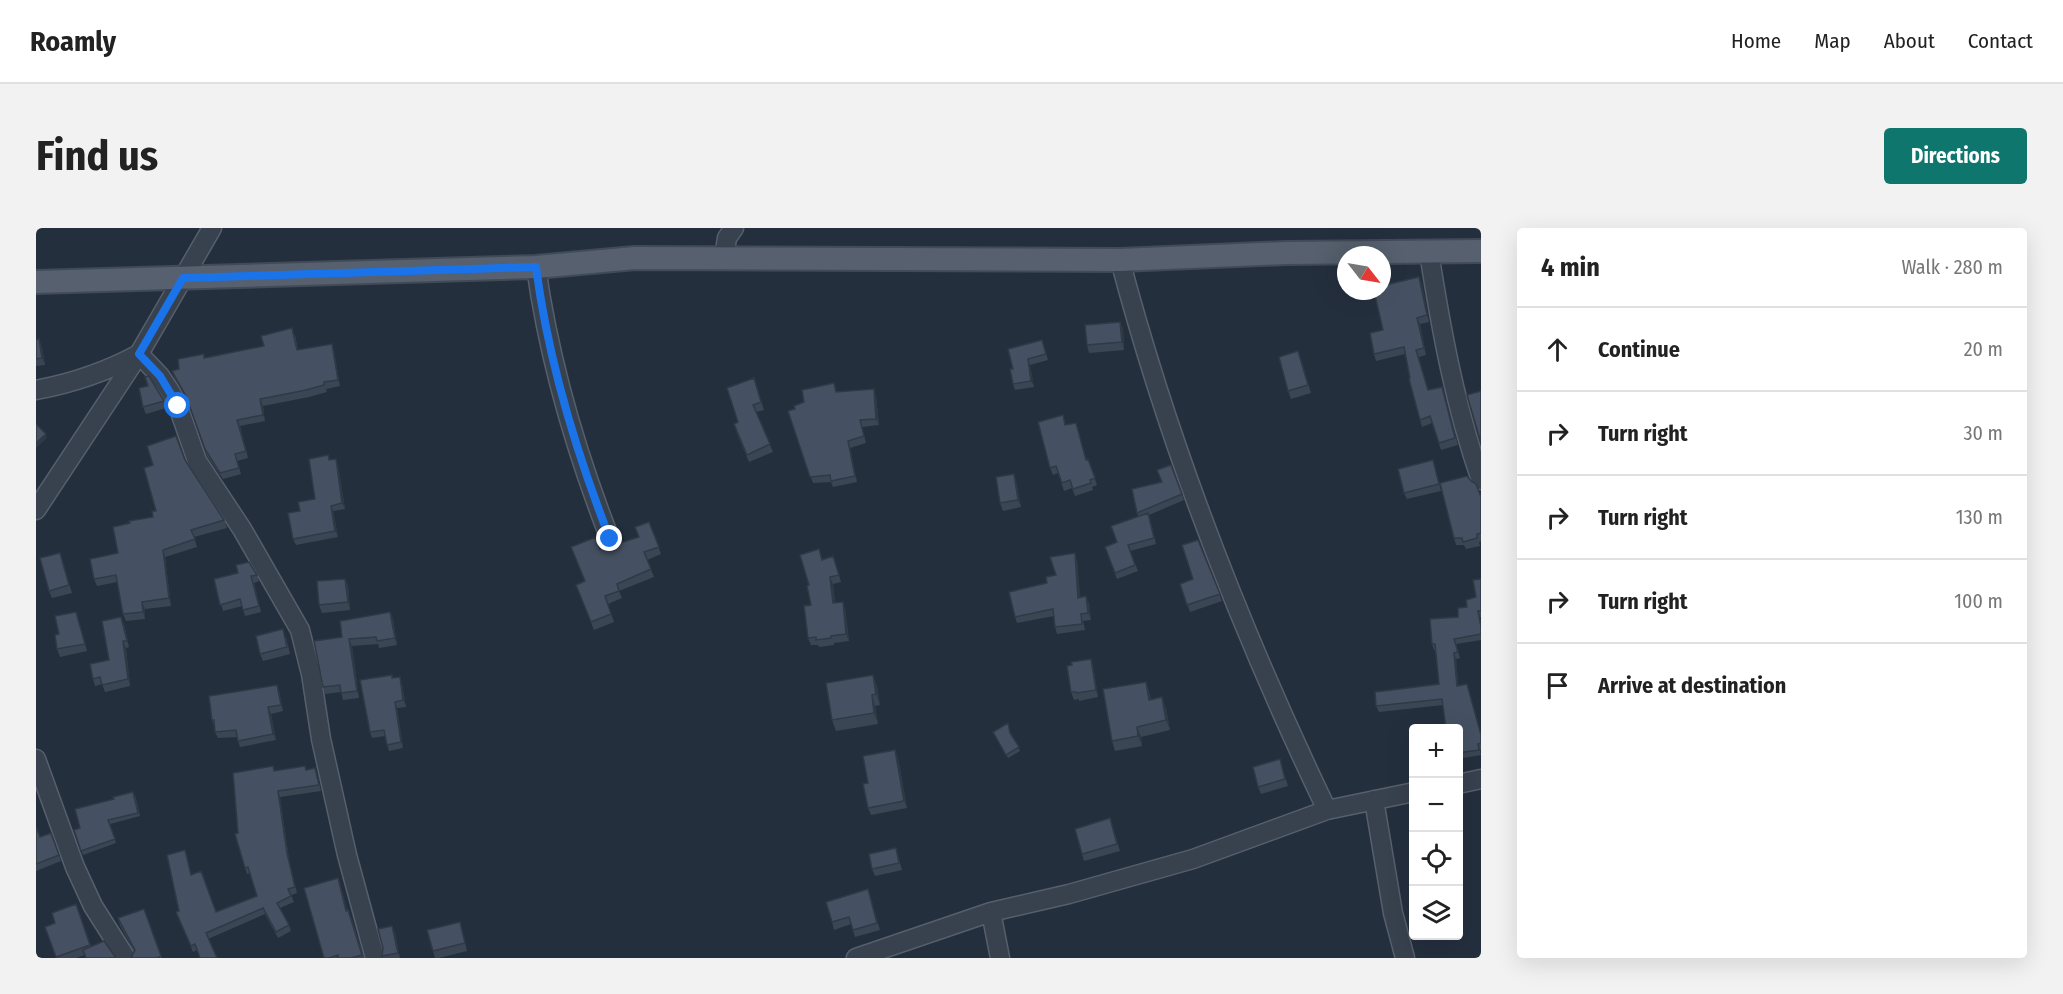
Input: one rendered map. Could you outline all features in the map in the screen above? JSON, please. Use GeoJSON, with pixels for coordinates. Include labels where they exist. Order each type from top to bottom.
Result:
{"type":"FeatureCollection","features":[{"type":"Feature","properties":{"kind":"main road"},"geometry":{"type":"LineString","coordinates":[[36,282],[536,267],[635,258],[1120,260],[1286,253],[1481,251]]}},
{"type":"Feature","properties":{"kind":"street"},"geometry":{"type":"LineString","coordinates":[[36,510],[139,354],[212,228]]}},
{"type":"Feature","properties":{"kind":"street"},"geometry":{"type":"LineString","coordinates":[[724,257],[727,238],[734,228]]}},
{"type":"Feature","properties":{"kind":"street"},"geometry":{"type":"LineString","coordinates":[[1429,252],[1451,371],[1469,447],[1481,480]]}},
{"type":"Feature","properties":{"kind":"street"},"geometry":{"type":"LineString","coordinates":[[1120,260],[1156,384],[1200,512],[1284,722],[1327,810]]}},
{"type":"Feature","properties":{"kind":"street"},"geometry":{"type":"LineString","coordinates":[[536,267],[540,301],[560,382],[585,473],[610,539]]}},
{"type":"Feature","properties":{"kind":"street"},"geometry":{"type":"LineString","coordinates":[[36,390],[87,378],[139,354]]}},
{"type":"Feature","properties":{"kind":"street"},"geometry":{"type":"LineString","coordinates":[[139,354],[160,376],[170,391],[178,406],[197,461],[243,529],[300,630],[347,855],[375,958]]}},
{"type":"Feature","properties":{"kind":"street"},"geometry":{"type":"LineString","coordinates":[[36,759],[75,867],[93,906],[126,958]]}},
{"type":"Feature","properties":{"kind":"street"},"geometry":{"type":"LineString","coordinates":[[1463,783],[1481,779]]}},
{"type":"Feature","properties":{"kind":"street"},"geometry":{"type":"LineString","coordinates":[[856,958],[991,912],[1070,894],[1193,859],[1327,810],[1409,793]]}},
{"type":"Feature","properties":{"kind":"street"},"geometry":{"type":"LineString","coordinates":[[1374,800],[1392,903],[1405,958]]}},
{"type":"Feature","properties":{"kind":"street"},"geometry":{"type":"LineString","coordinates":[[991,912],[1000,958]]}},
{"type":"Feature","properties":{"kind":"building"},"geometry":{"type":"Polygon","coordinates":[[[1419,277],[1427,315],[1417,318],[1424,348],[1416,350],[1428,390],[1442,387],[1455,438],[1439,443],[1430,416],[1420,420],[1409,379],[1404,347],[1374,354],[1370,333],[1383,330],[1376,300],[1391,300],[1391,284],[1419,277]]]}},
{"type":"Feature","properties":{"kind":"building"},"geometry":{"type":"Polygon","coordinates":[[[1120,322],[1122,342],[1087,345],[1085,325],[1120,322]]]}},
{"type":"Feature","properties":{"kind":"building"},"geometry":{"type":"Polygon","coordinates":[[[292,328],[297,350],[332,344],[338,380],[324,382],[324,385],[306,390],[260,399],[263,415],[237,420],[246,451],[235,454],[239,468],[220,473],[205,449],[186,396],[172,371],[179,369],[178,359],[204,354],[204,358],[264,346],[261,336],[292,328]]]}},
{"type":"Feature","properties":{"kind":"building"},"geometry":{"type":"Polygon","coordinates":[[[39,339],[42,358],[36,359],[36,340],[39,339]]]}},
{"type":"Feature","properties":{"kind":"building"},"geometry":{"type":"Polygon","coordinates":[[[1042,340],[1046,354],[1028,359],[1031,381],[1013,384],[1010,369],[1013,369],[1008,349],[1042,340]]]}},
{"type":"Feature","properties":{"kind":"building"},"geometry":{"type":"Polygon","coordinates":[[[1298,351],[1308,385],[1288,391],[1279,357],[1298,351]]]}},
{"type":"Feature","properties":{"kind":"building"},"geometry":{"type":"Polygon","coordinates":[[[149,376],[164,401],[143,407],[139,388],[148,386],[145,377],[149,376]]]}},
{"type":"Feature","properties":{"kind":"building"},"geometry":{"type":"Polygon","coordinates":[[[754,378],[761,402],[753,405],[770,444],[747,455],[734,424],[738,422],[727,388],[754,378]]]}},
{"type":"Feature","properties":{"kind":"building"},"geometry":{"type":"Polygon","coordinates":[[[834,383],[836,392],[874,389],[876,419],[860,420],[864,436],[848,441],[855,476],[831,481],[830,475],[810,477],[788,411],[804,402],[802,390],[834,383]]]}},
{"type":"Feature","properties":{"kind":"building"},"geometry":{"type":"Polygon","coordinates":[[[1481,391],[1481,443],[1467,395],[1481,391]]]}},
{"type":"Feature","properties":{"kind":"building"},"geometry":{"type":"Polygon","coordinates":[[[1063,415],[1065,425],[1076,423],[1086,460],[1088,459],[1095,478],[1090,480],[1091,483],[1073,489],[1070,480],[1062,483],[1056,466],[1050,468],[1038,422],[1063,415]]]}},
{"type":"Feature","properties":{"kind":"building"},"geometry":{"type":"Polygon","coordinates":[[[36,424],[46,434],[36,443],[36,424]]]}},
{"type":"Feature","properties":{"kind":"building"},"geometry":{"type":"Polygon","coordinates":[[[176,436],[185,460],[224,520],[191,530],[195,539],[163,550],[169,598],[142,602],[143,612],[123,614],[116,575],[94,579],[90,559],[118,553],[113,527],[130,523],[129,521],[153,517],[152,511],[156,511],[144,468],[153,465],[147,446],[176,436]]]}},
{"type":"Feature","properties":{"kind":"building"},"geometry":{"type":"Polygon","coordinates":[[[328,455],[329,460],[336,459],[342,503],[331,506],[335,531],[293,539],[288,513],[300,511],[298,502],[315,499],[309,459],[328,455]]]}},
{"type":"Feature","properties":{"kind":"building"},"geometry":{"type":"Polygon","coordinates":[[[1433,460],[1439,484],[1404,493],[1398,469],[1433,460]]]}},
{"type":"Feature","properties":{"kind":"building"},"geometry":{"type":"Polygon","coordinates":[[[1171,465],[1182,494],[1137,513],[1132,489],[1162,482],[1157,470],[1171,465]]]}},
{"type":"Feature","properties":{"kind":"building"},"geometry":{"type":"Polygon","coordinates":[[[1014,474],[1018,500],[1000,503],[996,477],[1014,474]]]}},
{"type":"Feature","properties":{"kind":"building"},"geometry":{"type":"Polygon","coordinates":[[[1467,476],[1476,484],[1481,497],[1481,533],[1477,534],[1477,538],[1463,542],[1462,538],[1454,538],[1440,483],[1467,476]]]}},
{"type":"Feature","properties":{"kind":"building"},"geometry":{"type":"Polygon","coordinates":[[[1148,513],[1154,538],[1128,545],[1135,565],[1115,573],[1105,547],[1117,542],[1111,526],[1148,513]]]}},
{"type":"Feature","properties":{"kind":"building"},"geometry":{"type":"Polygon","coordinates":[[[649,522],[659,547],[644,552],[651,569],[617,584],[619,591],[605,596],[611,614],[591,622],[576,585],[585,581],[571,547],[596,537],[600,549],[639,537],[635,527],[649,522]]]}},
{"type":"Feature","properties":{"kind":"building"},"geometry":{"type":"Polygon","coordinates":[[[1198,540],[1220,594],[1187,605],[1180,584],[1193,579],[1182,545],[1198,540]]]}},
{"type":"Feature","properties":{"kind":"building"},"geometry":{"type":"Polygon","coordinates":[[[819,549],[822,560],[833,556],[839,575],[830,577],[833,603],[843,602],[846,634],[816,640],[816,637],[808,638],[804,606],[811,605],[807,586],[809,585],[800,555],[819,549]]]}},
{"type":"Feature","properties":{"kind":"building"},"geometry":{"type":"Polygon","coordinates":[[[60,553],[69,585],[49,591],[40,558],[60,553]]]}},
{"type":"Feature","properties":{"kind":"building"},"geometry":{"type":"Polygon","coordinates":[[[1075,553],[1078,598],[1086,596],[1088,613],[1081,614],[1082,624],[1055,627],[1053,609],[1015,617],[1009,592],[1047,583],[1046,577],[1056,575],[1050,557],[1075,553]]]}},
{"type":"Feature","properties":{"kind":"building"},"geometry":{"type":"Polygon","coordinates":[[[249,562],[257,575],[251,576],[259,606],[243,610],[240,599],[220,605],[214,579],[238,573],[236,565],[249,562]]]}},
{"type":"Feature","properties":{"kind":"building"},"geometry":{"type":"Polygon","coordinates":[[[345,579],[348,602],[319,605],[317,581],[345,579]]]}},
{"type":"Feature","properties":{"kind":"building"},"geometry":{"type":"Polygon","coordinates":[[[1481,579],[1481,611],[1478,611],[1481,634],[1454,639],[1458,652],[1454,653],[1457,686],[1467,684],[1481,735],[1481,743],[1478,744],[1479,750],[1463,752],[1463,724],[1445,724],[1442,699],[1376,706],[1375,692],[1439,684],[1430,619],[1458,617],[1458,608],[1467,607],[1466,600],[1476,597],[1473,580],[1481,579]]]}},
{"type":"Feature","properties":{"kind":"building"},"geometry":{"type":"Polygon","coordinates":[[[76,612],[85,644],[57,649],[55,635],[59,634],[55,616],[76,612]]]}},
{"type":"Feature","properties":{"kind":"building"},"geometry":{"type":"Polygon","coordinates":[[[390,612],[395,638],[377,641],[376,637],[349,639],[357,691],[341,693],[340,685],[323,687],[314,641],[342,637],[340,621],[390,612]]]}},
{"type":"Feature","properties":{"kind":"building"},"geometry":{"type":"Polygon","coordinates":[[[121,617],[127,641],[123,641],[128,679],[102,685],[100,677],[93,679],[90,664],[109,660],[102,621],[121,617]]]}},
{"type":"Feature","properties":{"kind":"building"},"geometry":{"type":"Polygon","coordinates":[[[283,629],[287,647],[260,654],[256,636],[283,629]]]}},
{"type":"Feature","properties":{"kind":"building"},"geometry":{"type":"Polygon","coordinates":[[[1091,659],[1096,690],[1071,692],[1067,666],[1072,665],[1071,662],[1091,659]]]}},
{"type":"Feature","properties":{"kind":"building"},"geometry":{"type":"Polygon","coordinates":[[[392,675],[392,678],[400,677],[403,700],[395,702],[401,742],[387,745],[384,730],[370,732],[360,680],[392,675]]]}},
{"type":"Feature","properties":{"kind":"building"},"geometry":{"type":"Polygon","coordinates":[[[873,675],[876,694],[872,695],[874,713],[832,720],[826,683],[873,675]]]}},
{"type":"Feature","properties":{"kind":"building"},"geometry":{"type":"Polygon","coordinates":[[[1146,682],[1149,700],[1162,697],[1166,720],[1137,727],[1138,736],[1112,741],[1103,689],[1146,682]]]}},
{"type":"Feature","properties":{"kind":"building"},"geometry":{"type":"Polygon","coordinates":[[[277,685],[281,705],[268,707],[273,734],[238,741],[236,730],[215,732],[209,696],[277,685]]]}},
{"type":"Feature","properties":{"kind":"building"},"geometry":{"type":"Polygon","coordinates":[[[1008,723],[1010,733],[1019,747],[1006,755],[993,732],[1008,723]]]}},
{"type":"Feature","properties":{"kind":"building"},"geometry":{"type":"Polygon","coordinates":[[[895,750],[904,801],[868,808],[863,784],[868,783],[863,756],[895,750]]]}},
{"type":"Feature","properties":{"kind":"building"},"geometry":{"type":"Polygon","coordinates":[[[1280,759],[1285,779],[1258,787],[1253,767],[1280,759]]]}},
{"type":"Feature","properties":{"kind":"building"},"geometry":{"type":"Polygon","coordinates":[[[273,766],[274,771],[305,766],[306,770],[315,768],[319,785],[278,791],[287,853],[295,887],[288,889],[291,896],[277,903],[289,925],[276,932],[263,908],[206,933],[217,958],[200,958],[195,944],[191,946],[176,912],[179,911],[167,855],[185,850],[191,875],[201,871],[216,912],[257,896],[248,867],[245,868],[235,834],[238,833],[233,773],[273,766]]]}},
{"type":"Feature","properties":{"kind":"building"},"geometry":{"type":"Polygon","coordinates":[[[133,792],[138,813],[108,820],[115,839],[81,851],[74,830],[80,828],[75,809],[133,792]]]}},
{"type":"Feature","properties":{"kind":"building"},"geometry":{"type":"Polygon","coordinates":[[[1110,818],[1117,844],[1082,854],[1075,829],[1110,818]]]}},
{"type":"Feature","properties":{"kind":"building"},"geometry":{"type":"Polygon","coordinates":[[[36,827],[40,837],[51,833],[59,855],[36,864],[36,827]]]}},
{"type":"Feature","properties":{"kind":"building"},"geometry":{"type":"Polygon","coordinates":[[[896,848],[899,863],[872,869],[869,854],[896,848]]]}},
{"type":"Feature","properties":{"kind":"building"},"geometry":{"type":"Polygon","coordinates":[[[338,878],[346,911],[348,910],[362,955],[351,958],[338,958],[338,955],[324,958],[304,888],[338,878]]]}},
{"type":"Feature","properties":{"kind":"building"},"geometry":{"type":"Polygon","coordinates":[[[868,889],[877,923],[853,930],[849,917],[832,922],[826,902],[868,889]]]}},
{"type":"Feature","properties":{"kind":"building"},"geometry":{"type":"Polygon","coordinates":[[[76,904],[90,945],[56,957],[45,927],[55,923],[52,913],[76,904]]]}},
{"type":"Feature","properties":{"kind":"building"},"geometry":{"type":"Polygon","coordinates":[[[144,909],[161,956],[131,958],[135,950],[118,918],[144,909]]]}},
{"type":"Feature","properties":{"kind":"building"},"geometry":{"type":"Polygon","coordinates":[[[460,922],[465,943],[433,951],[427,930],[460,922]]]}},
{"type":"Feature","properties":{"kind":"building"},"geometry":{"type":"Polygon","coordinates":[[[392,926],[398,953],[382,956],[383,948],[378,929],[392,926]]]}},
{"type":"Feature","properties":{"kind":"building"},"geometry":{"type":"Polygon","coordinates":[[[104,941],[116,958],[86,958],[83,950],[104,941]]]}},
{"type":"Feature","properties":{"kind":"route"},"geometry":{"type":"LineString","coordinates":[[178,406],[160,376],[139,354],[183,278],[536,267],[540,301],[554,362],[585,473],[610,539]]}}]}
